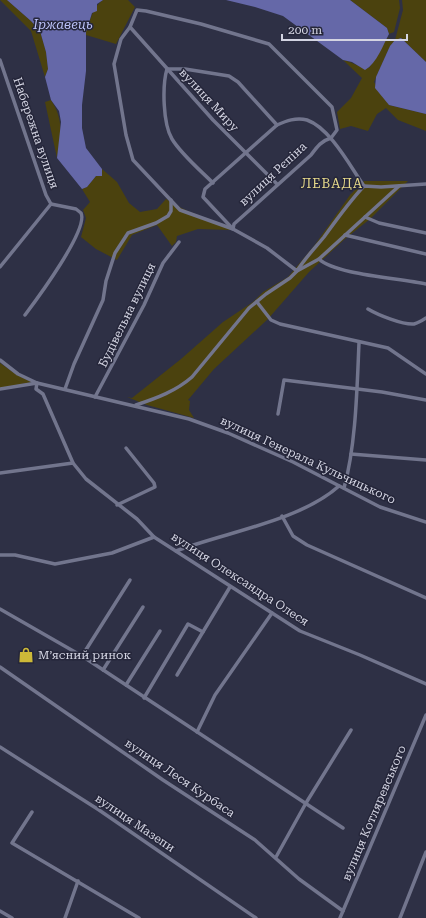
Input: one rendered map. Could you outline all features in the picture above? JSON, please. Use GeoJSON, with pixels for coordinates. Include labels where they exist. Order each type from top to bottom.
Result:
{"type":"FeatureCollection","features":[{"type":"Feature","properties":{"kind":"street"},"geometry":{"type":"LineString","coordinates":[[297,271],[267,248],[233,229],[180,210],[133,160],[130,153],[114,64],[121,39],[130,27],[137,10],[201,24],[269,44],[332,107],[337,130],[331,138]]}},
{"type":"Feature","properties":{"kind":"street","name":"вулиця Миру"},"geometry":{"type":"LineString","coordinates":[[130,27],[213,120],[277,184]]}},
{"type":"Feature","properties":{"kind":"street","name":"Набережна вулиця"},"geometry":{"type":"LineString","coordinates":[[0,60],[46,194],[51,204],[0,267]]}},
{"type":"Feature","properties":{"kind":"street"},"geometry":{"type":"LineString","coordinates":[[212,183],[172,139],[168,128],[163,92],[167,69],[186,69],[230,76],[238,82],[277,125]]}},
{"type":"Feature","properties":{"kind":"street"},"geometry":{"type":"LineString","coordinates":[[233,229],[203,197],[205,189],[277,125],[289,120],[308,120],[331,138],[364,186]]}},
{"type":"Feature","properties":{"kind":"street","name":"вулиця Рєпіна"},"geometry":{"type":"LineString","coordinates":[[233,229],[234,224],[277,184],[311,155],[325,140],[331,138]]}},
{"type":"Feature","properties":{"kind":"street"},"geometry":{"type":"LineString","coordinates":[[364,186],[381,187],[426,184]]}},
{"type":"Feature","properties":{"kind":"street"},"geometry":{"type":"LineString","coordinates":[[135,406],[173,391],[182,385],[217,348],[249,308],[266,294],[290,278],[297,271],[304,259],[324,236],[340,212],[364,186]]}},
{"type":"Feature","properties":{"kind":"street"},"geometry":{"type":"LineString","coordinates":[[297,271],[319,259],[399,186]]}},
{"type":"Feature","properties":{"kind":"street"},"geometry":{"type":"LineString","coordinates":[[170,213],[171,200]]}},
{"type":"Feature","properties":{"kind":"street"},"geometry":{"type":"LineString","coordinates":[[25,315],[67,254],[78,234],[83,220],[81,213],[76,209],[51,204]]}},
{"type":"Feature","properties":{"kind":"street"},"geometry":{"type":"LineString","coordinates":[[65,389],[74,364],[103,300],[115,253],[124,237],[128,232],[156,223],[168,216],[170,213],[180,210]]}},
{"type":"Feature","properties":{"kind":"street"},"geometry":{"type":"LineString","coordinates":[[365,217],[379,223],[426,233]]}},
{"type":"Feature","properties":{"kind":"street"},"geometry":{"type":"LineString","coordinates":[[345,235],[426,254]]}},
{"type":"Feature","properties":{"kind":"street","name":"Будівельна вулиця"},"geometry":{"type":"LineString","coordinates":[[95,398],[144,305],[163,263],[179,242]]}},
{"type":"Feature","properties":{"kind":"street"},"geometry":{"type":"LineString","coordinates":[[319,259],[325,264],[355,272],[426,284]]}},
{"type":"Feature","properties":{"kind":"street"},"geometry":{"type":"LineString","coordinates":[[257,302],[272,320],[280,324],[388,348],[426,374]]}},
{"type":"Feature","properties":{"kind":"street"},"geometry":{"type":"LineString","coordinates":[[368,309],[378,314],[409,323],[416,324],[426,318]]}},
{"type":"Feature","properties":{"kind":"street"},"geometry":{"type":"LineString","coordinates":[[344,488],[351,454],[360,343]]}},
{"type":"Feature","properties":{"kind":"street","name":"вулиця Генерала Кульчицького"},"geometry":{"type":"LineString","coordinates":[[0,360],[18,374],[37,383],[65,389],[78,394],[189,419],[228,433],[293,462],[344,488],[359,498],[380,507],[426,522]]}},
{"type":"Feature","properties":{"kind":"street"},"geometry":{"type":"LineString","coordinates":[[278,414],[284,380],[357,389],[426,400]]}},
{"type":"Feature","properties":{"kind":"street"},"geometry":{"type":"LineString","coordinates":[[0,390],[37,383]]}},
{"type":"Feature","properties":{"kind":"street","name":"вулиця Олександра Олеся"},"geometry":{"type":"LineString","coordinates":[[37,383],[36,389],[43,394],[74,463],[86,479],[117,505],[137,519],[154,537],[300,631],[426,684]]}},
{"type":"Feature","properties":{"kind":"street"},"geometry":{"type":"LineString","coordinates":[[117,505],[155,487],[154,483],[126,448]]}},
{"type":"Feature","properties":{"kind":"street"},"geometry":{"type":"LineString","coordinates":[[351,454],[426,460]]}},
{"type":"Feature","properties":{"kind":"street"},"geometry":{"type":"LineString","coordinates":[[0,473],[74,463]]}},
{"type":"Feature","properties":{"kind":"street"},"geometry":{"type":"LineString","coordinates":[[176,551],[282,516],[319,502],[339,486]]}},
{"type":"Feature","properties":{"kind":"street"},"geometry":{"type":"LineString","coordinates":[[282,516],[293,536],[307,545],[426,598]]}},
{"type":"Feature","properties":{"kind":"street"},"geometry":{"type":"LineString","coordinates":[[0,555],[15,555],[55,564],[112,553],[154,537]]}},
{"type":"Feature","properties":{"kind":"street"},"geometry":{"type":"LineString","coordinates":[[82,656],[130,580]]}},
{"type":"Feature","properties":{"kind":"street"},"geometry":{"type":"LineString","coordinates":[[177,675],[230,587]]}},
{"type":"Feature","properties":{"kind":"street"},"geometry":{"type":"LineString","coordinates":[[103,670],[143,607]]}},
{"type":"Feature","properties":{"kind":"street"},"geometry":{"type":"LineString","coordinates":[[0,609],[82,656],[343,828]]}},
{"type":"Feature","properties":{"kind":"street"},"geometry":{"type":"LineString","coordinates":[[197,732],[215,695],[272,613]]}},
{"type":"Feature","properties":{"kind":"street"},"geometry":{"type":"LineString","coordinates":[[144,698],[188,624],[203,632]]}},
{"type":"Feature","properties":{"kind":"street"},"geometry":{"type":"LineString","coordinates":[[126,685],[160,631]]}},
{"type":"Feature","properties":{"kind":"street","name":"вулиця Леся Курбаса"},"geometry":{"type":"LineString","coordinates":[[0,667],[163,780],[255,840],[276,857],[299,879],[343,911]]}},
{"type":"Feature","properties":{"kind":"street","name":"вулиця Котляревського"},"geometry":{"type":"LineString","coordinates":[[340,918],[426,715]]}},
{"type":"Feature","properties":{"kind":"street"},"geometry":{"type":"LineString","coordinates":[[276,857],[306,803],[351,730]]}},
{"type":"Feature","properties":{"kind":"street","name":"вулиця Мазепи"},"geometry":{"type":"LineString","coordinates":[[0,747],[99,810],[256,918]]}},
{"type":"Feature","properties":{"kind":"street"},"geometry":{"type":"LineString","coordinates":[[32,812],[12,843],[140,918]]}},
{"type":"Feature","properties":{"kind":"street"},"geometry":{"type":"LineString","coordinates":[[400,918],[426,852]]}},
{"type":"Feature","properties":{"kind":"street"},"geometry":{"type":"LineString","coordinates":[[65,918],[78,881]]}},
{"type":"Feature","properties":{"kind":"street"},"geometry":{"type":"LineString","coordinates":[[0,911],[12,918]]}},
{"type":"Feature","properties":{"kind":"shaded area"},"geometry":{"type":"Polygon","coordinates":[[[0,0],[7,0],[40,31],[46,52],[48,69],[45,77],[31,31],[0,0]]]}},
{"type":"Feature","properties":{"kind":"shaded area"},"geometry":{"type":"Polygon","coordinates":[[[103,0],[128,0],[135,7],[116,44],[86,35],[90,19],[96,7],[103,0]]]}},
{"type":"Feature","properties":{"kind":"shaded area"},"geometry":{"type":"Polygon","coordinates":[[[350,0],[399,0],[400,8],[394,32],[389,34],[387,28],[350,0]]]}},
{"type":"Feature","properties":{"kind":"shaded area"},"geometry":{"type":"Polygon","coordinates":[[[402,0],[426,0],[426,62],[401,38],[390,46],[374,82],[389,105],[426,114],[426,131],[398,120],[386,108],[377,114],[368,131],[351,126],[340,129],[337,112],[351,98],[362,78],[343,60],[369,68],[386,38],[395,40],[403,10],[402,0]]]}},
{"type":"Feature","properties":{"kind":"shaded area"},"geometry":{"type":"Polygon","coordinates":[[[51,100],[60,121],[60,142],[57,158],[45,102],[51,100]]]}},
{"type":"Feature","properties":{"kind":"shaded area"},"geometry":{"type":"Polygon","coordinates":[[[102,169],[117,182],[129,203],[140,212],[157,209],[166,199],[182,208],[231,228],[232,230],[198,229],[177,236],[176,242],[172,246],[157,225],[132,235],[117,260],[96,249],[81,237],[86,218],[83,210],[90,202],[82,189],[87,187],[96,176],[102,176],[102,169]]]}},
{"type":"Feature","properties":{"kind":"shaded area"},"geometry":{"type":"Polygon","coordinates":[[[364,181],[408,181],[370,219],[346,238],[309,272],[268,319],[214,369],[188,400],[190,401],[189,410],[194,418],[147,405],[127,397],[132,398],[181,359],[223,322],[253,302],[263,292],[288,277],[314,246],[350,195],[364,181]]]}},
{"type":"Feature","properties":{"kind":"shaded area"},"geometry":{"type":"Polygon","coordinates":[[[0,363],[17,375],[32,382],[0,388],[0,363]]]}},
{"type":"Feature","properties":{"kind":"water","name":"Іржавець"},"geometry":{"type":"Polygon","coordinates":[[[7,0],[103,0],[97,4],[97,11],[92,13],[86,32],[86,71],[82,105],[82,128],[86,148],[102,169],[102,176],[96,176],[87,187],[82,189],[57,158],[61,122],[59,111],[51,100],[45,77],[48,69],[46,52],[40,31],[7,0]]]}},
{"type":"Feature","properties":{"kind":"water"},"geometry":{"type":"Polygon","coordinates":[[[226,0],[350,0],[387,28],[389,34],[373,63],[365,70],[352,62],[343,60],[283,16],[226,0]]]}},
{"type":"Feature","properties":{"kind":"water"},"geometry":{"type":"Polygon","coordinates":[[[401,38],[426,62],[426,114],[389,105],[375,88],[376,77],[390,46],[395,40],[401,38]]]}},
{"type":"Feature","properties":{"kind":"place","name":"М’ясний ринок"},"geometry":{"type":"Point","coordinates":[26,655]}},
{"type":"Feature","properties":{"kind":"district","name":"ЛЕВАДА"},"geometry":{"type":"Point","coordinates":[332,183]}}]}
